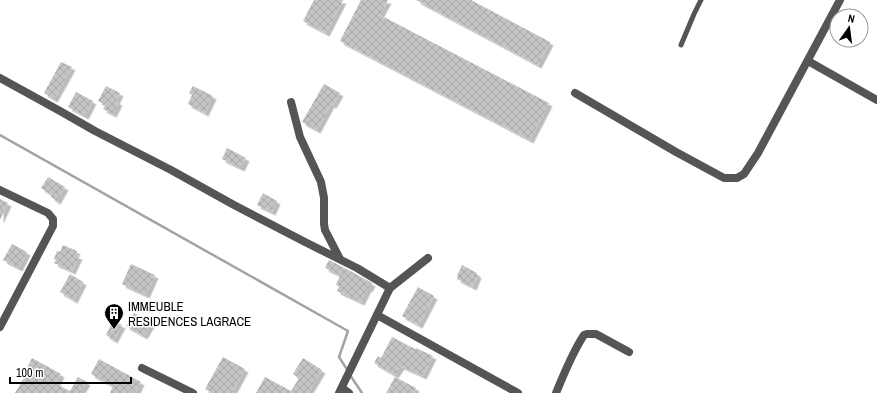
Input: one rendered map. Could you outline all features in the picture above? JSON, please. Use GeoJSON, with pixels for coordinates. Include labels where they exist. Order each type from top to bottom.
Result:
{"type":"FeatureCollection","features":[{"type":"Feature","properties":{"kind":"street"},"geometry":{"type":"LineString","coordinates":[[575,93],[676,152],[724,178],[737,178],[744,174],[758,153],[840,0]]}},
{"type":"Feature","properties":{"kind":"street"},"geometry":{"type":"LineString","coordinates":[[808,61],[877,100]]}},
{"type":"Feature","properties":{"kind":"street"},"geometry":{"type":"LineString","coordinates":[[0,78],[95,131],[171,170],[234,205],[357,268],[390,288]]}},
{"type":"Feature","properties":{"kind":"street"},"geometry":{"type":"LineString","coordinates":[[291,102],[300,137],[321,182],[324,198],[325,230],[340,260]]}},
{"type":"Feature","properties":{"kind":"street"},"geometry":{"type":"LineString","coordinates":[[0,190],[48,213],[53,219],[53,226],[0,327]]}},
{"type":"Feature","properties":{"kind":"street"},"geometry":{"type":"LineString","coordinates":[[349,393],[340,391],[390,288],[428,258]]}},
{"type":"Feature","properties":{"kind":"street"},"geometry":{"type":"LineString","coordinates":[[378,315],[518,393]]}},
{"type":"Feature","properties":{"kind":"street"},"geometry":{"type":"LineString","coordinates":[[556,393],[567,366],[584,335],[596,334],[629,352]]}},
{"type":"Feature","properties":{"kind":"street"},"geometry":{"type":"LineString","coordinates":[[142,368],[193,393]]}},
{"type":"Feature","properties":{"kind":"lane"},"geometry":{"type":"LineString","coordinates":[[681,45],[701,0]]}},
{"type":"Feature","properties":{"kind":"building"},"geometry":{"type":"Polygon","coordinates":[[[314,0],[343,0],[326,33],[303,21],[314,0]]]}},
{"type":"Feature","properties":{"kind":"building"},"geometry":{"type":"Polygon","coordinates":[[[361,0],[388,0],[380,15],[549,103],[530,140],[340,41],[361,0]]]}},
{"type":"Feature","properties":{"kind":"building"},"geometry":{"type":"Polygon","coordinates":[[[416,0],[471,0],[550,42],[538,65],[416,0]]]}},
{"type":"Feature","properties":{"kind":"building"},"geometry":{"type":"Polygon","coordinates":[[[61,62],[72,67],[54,99],[44,93],[61,62]]]}},
{"type":"Feature","properties":{"kind":"building"},"geometry":{"type":"Polygon","coordinates":[[[324,84],[340,93],[333,105],[331,104],[317,130],[302,122],[324,84]]]}},
{"type":"Feature","properties":{"kind":"building"},"geometry":{"type":"Polygon","coordinates":[[[106,86],[120,93],[116,101],[119,102],[113,114],[103,109],[106,105],[98,101],[106,86]]]}},
{"type":"Feature","properties":{"kind":"building"},"geometry":{"type":"Polygon","coordinates":[[[193,86],[213,96],[205,113],[188,104],[192,95],[189,93],[193,86]]]}},
{"type":"Feature","properties":{"kind":"building"},"geometry":{"type":"Polygon","coordinates":[[[76,92],[93,101],[85,116],[68,107],[76,92]]]}},
{"type":"Feature","properties":{"kind":"building"},"geometry":{"type":"Polygon","coordinates":[[[227,148],[246,158],[241,168],[222,159],[227,148]]]}},
{"type":"Feature","properties":{"kind":"building"},"geometry":{"type":"Polygon","coordinates":[[[48,177],[65,187],[57,201],[51,197],[52,195],[41,188],[48,177]]]}},
{"type":"Feature","properties":{"kind":"building"},"geometry":{"type":"Polygon","coordinates":[[[263,193],[277,201],[272,212],[257,205],[263,193]]]}},
{"type":"Feature","properties":{"kind":"building"},"geometry":{"type":"Polygon","coordinates":[[[0,199],[8,203],[0,220],[0,199]]]}},
{"type":"Feature","properties":{"kind":"building"},"geometry":{"type":"Polygon","coordinates":[[[12,244],[27,252],[19,268],[3,260],[12,244]]]}},
{"type":"Feature","properties":{"kind":"building"},"geometry":{"type":"Polygon","coordinates":[[[63,245],[77,251],[75,255],[79,256],[72,271],[54,263],[56,260],[54,259],[57,251],[60,252],[63,245]]]}},
{"type":"Feature","properties":{"kind":"building"},"geometry":{"type":"Polygon","coordinates":[[[329,260],[372,283],[361,302],[337,291],[339,286],[336,285],[340,275],[325,268],[329,260]]]}},
{"type":"Feature","properties":{"kind":"building"},"geometry":{"type":"Polygon","coordinates":[[[131,264],[155,275],[146,295],[122,284],[131,264]]]}},
{"type":"Feature","properties":{"kind":"building"},"geometry":{"type":"Polygon","coordinates":[[[462,265],[478,275],[473,287],[457,279],[462,265]]]}},
{"type":"Feature","properties":{"kind":"building"},"geometry":{"type":"Polygon","coordinates":[[[70,274],[83,282],[74,300],[60,292],[70,274]]]}},
{"type":"Feature","properties":{"kind":"building"},"geometry":{"type":"Polygon","coordinates":[[[418,287],[434,296],[419,325],[402,316],[418,287]]]}},
{"type":"Feature","properties":{"kind":"building"},"geometry":{"type":"Polygon","coordinates":[[[134,313],[152,322],[144,336],[126,326],[134,313]]]}},
{"type":"Feature","properties":{"kind":"building","name":"IMMEUBLE RESIDENCES LAGRACE"},"geometry":{"type":"Polygon","coordinates":[[[113,321],[122,325],[114,340],[106,335],[113,321]]]}},
{"type":"Feature","properties":{"kind":"building"},"geometry":{"type":"Polygon","coordinates":[[[392,337],[415,349],[416,348],[433,356],[423,376],[401,366],[395,375],[374,363],[378,356],[381,358],[392,337]]]}},
{"type":"Feature","properties":{"kind":"building"},"geometry":{"type":"Polygon","coordinates":[[[223,357],[245,369],[232,393],[212,393],[205,389],[223,357]]]}},
{"type":"Feature","properties":{"kind":"building"},"geometry":{"type":"Polygon","coordinates":[[[32,358],[61,374],[56,384],[70,391],[78,377],[87,382],[80,393],[15,393],[28,371],[26,370],[32,358]]]}},
{"type":"Feature","properties":{"kind":"building"},"geometry":{"type":"Polygon","coordinates":[[[303,358],[322,370],[308,393],[256,393],[265,377],[291,391],[299,378],[293,374],[303,358]]]}},
{"type":"Feature","properties":{"kind":"building"},"geometry":{"type":"Polygon","coordinates":[[[99,359],[141,382],[136,392],[131,389],[128,393],[110,393],[113,386],[91,374],[99,359]]]}},
{"type":"Feature","properties":{"kind":"building"},"geometry":{"type":"Polygon","coordinates":[[[395,377],[416,388],[414,393],[386,393],[395,377]]]}},
{"type":"Feature","properties":{"kind":"waterway"},"geometry":{"type":"LineString","coordinates":[[0,135],[348,331],[339,357],[348,371]]}},
{"type":"Feature","properties":{"kind":"waterway"},"geometry":{"type":"LineString","coordinates":[[350,375],[362,393]]}},
{"type":"Feature","properties":{"kind":"place","name":"IMMEUBLE RESIDENCES LAGRACE"},"geometry":{"type":"Point","coordinates":[114,330]}}]}
